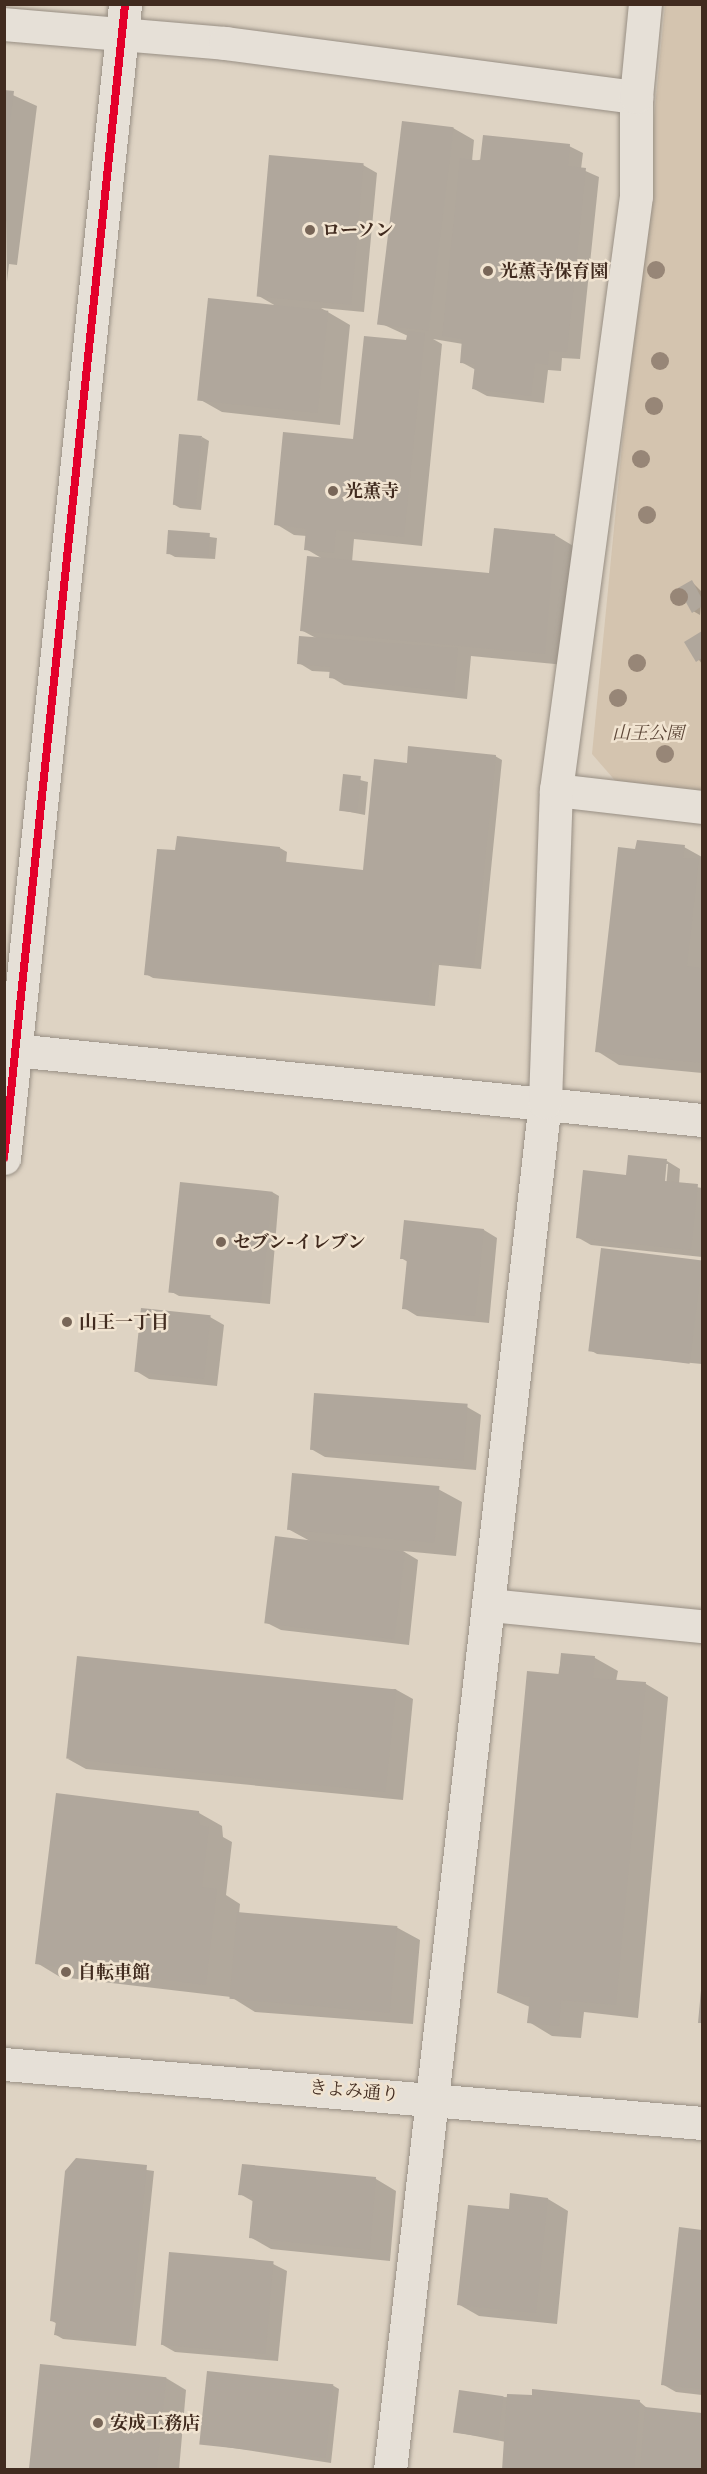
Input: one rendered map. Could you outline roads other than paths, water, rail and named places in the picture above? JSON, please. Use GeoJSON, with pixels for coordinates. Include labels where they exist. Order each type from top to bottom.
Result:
{"type":"FeatureCollection","features":[{"type":"Feature","properties":{"kind":"street"},"geometry":{"type":"LineString","coordinates":[[390,2469],[490,1605],[544,1102],[556,790],[636,196],[636,97],[645,4]]}},
{"type":"Feature","properties":{"kind":"street"},"geometry":{"type":"LineString","coordinates":[[4,24],[123,20],[225,43],[636,97]]}},
{"type":"Feature","properties":{"kind":"street"},"geometry":{"type":"LineString","coordinates":[[4,1158],[10,1050],[123,20]]}},
{"type":"Feature","properties":{"kind":"street"},"geometry":{"type":"LineString","coordinates":[[556,790],[702,807]]}},
{"type":"Feature","properties":{"kind":"street"},"geometry":{"type":"LineString","coordinates":[[10,1050],[544,1102],[702,1120]]}},
{"type":"Feature","properties":{"kind":"street"},"geometry":{"type":"LineString","coordinates":[[490,1605],[702,1626]]}},
{"type":"Feature","properties":{"kind":"street","name":"きよみ通り"},"geometry":{"type":"LineString","coordinates":[[4,2064],[433,2098],[702,2123]]}},
{"type":"Feature","properties":{"kind":"place","name":"ローソン"},"geometry":{"type":"Point","coordinates":[310,230]}},
{"type":"Feature","properties":{"kind":"place","name":"光薫寺保育園"},"geometry":{"type":"Point","coordinates":[488,271]}},
{"type":"Feature","properties":{"kind":"place","name":"光薫寺"},"geometry":{"type":"Point","coordinates":[333,491]}},
{"type":"Feature","properties":{"kind":"place","name":"セブン-イレブン"},"geometry":{"type":"Point","coordinates":[221,1242]}},
{"type":"Feature","properties":{"kind":"place","name":"山王一丁目"},"geometry":{"type":"Point","coordinates":[67,1322]}},
{"type":"Feature","properties":{"kind":"place","name":"自転車館"},"geometry":{"type":"Point","coordinates":[66,1972]}},
{"type":"Feature","properties":{"kind":"place","name":"安成工務店"},"geometry":{"type":"Point","coordinates":[98,2423]}},
{"type":"Feature","properties":{"kind":"park label","name":"山王公園"},"geometry":{"type":"Point","coordinates":[648,733]}}]}
